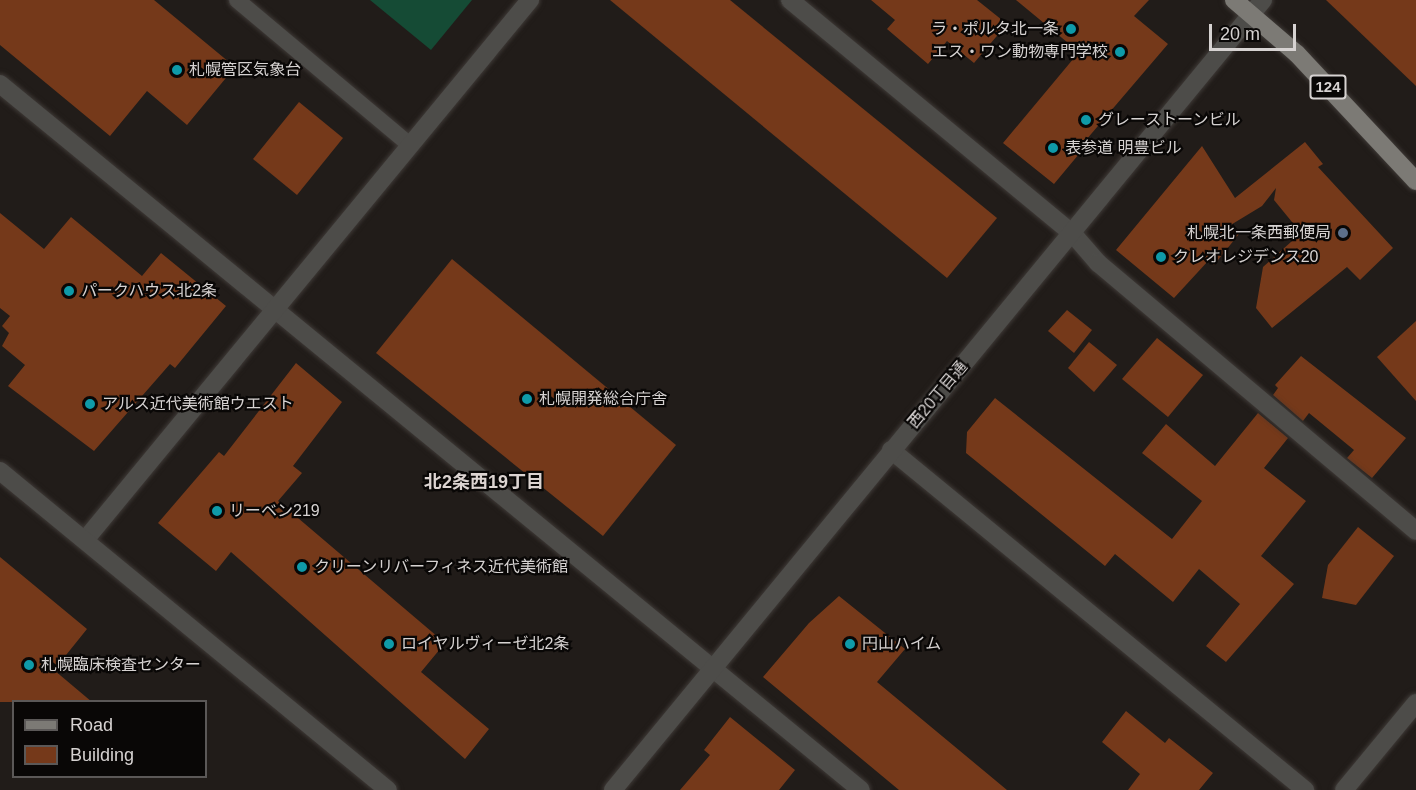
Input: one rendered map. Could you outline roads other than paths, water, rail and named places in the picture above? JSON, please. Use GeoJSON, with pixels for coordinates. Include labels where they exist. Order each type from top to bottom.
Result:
{"type":"FeatureCollection","features":[{"type":"Feature","properties":{"kind":"main road","name":"124"},"geometry":{"type":"LineString","coordinates":[[1234,0],[1297,54],[1416,181]]}},
{"type":"Feature","properties":{"kind":"street"},"geometry":{"type":"LineString","coordinates":[[84,540],[530,0]]}},
{"type":"Feature","properties":{"kind":"street"},"geometry":{"type":"LineString","coordinates":[[790,0],[1072,233],[1098,262],[1416,531]]}},
{"type":"Feature","properties":{"kind":"street","name":"西20丁目通"},"geometry":{"type":"LineString","coordinates":[[613,790],[1263,0]]}},
{"type":"Feature","properties":{"kind":"street"},"geometry":{"type":"LineString","coordinates":[[0,84],[861,790]]}},
{"type":"Feature","properties":{"kind":"street"},"geometry":{"type":"LineString","coordinates":[[891,450],[1305,790]]}},
{"type":"Feature","properties":{"kind":"street"},"geometry":{"type":"LineString","coordinates":[[0,471],[388,790]]}},
{"type":"Feature","properties":{"kind":"street"},"geometry":{"type":"LineString","coordinates":[[1344,790],[1416,703]]}},
{"type":"Feature","properties":{"kind":"lane"},"geometry":{"type":"LineString","coordinates":[[237,0],[410,145]]}},
{"type":"Feature","properties":{"kind":"place","name":"ラ・ポルタ北一条"},"geometry":{"type":"Point","coordinates":[1071,29]}},
{"type":"Feature","properties":{"kind":"place","name":"エス・ワン動物専門学校"},"geometry":{"type":"Point","coordinates":[1120,52]}},
{"type":"Feature","properties":{"kind":"place","name":"札幌管区気象台"},"geometry":{"type":"Point","coordinates":[177,70]}},
{"type":"Feature","properties":{"kind":"place","name":"グレーストーンビル"},"geometry":{"type":"Point","coordinates":[1086,120]}},
{"type":"Feature","properties":{"kind":"place","name":"表参道 明豊ビル"},"geometry":{"type":"Point","coordinates":[1053,148]}},
{"type":"Feature","properties":{"kind":"place","name":"札幌北一条西郵便局"},"geometry":{"type":"Point","coordinates":[1343,233]}},
{"type":"Feature","properties":{"kind":"place","name":"クレオレジデンス20"},"geometry":{"type":"Point","coordinates":[1161,257]}},
{"type":"Feature","properties":{"kind":"place","name":"パークハウス北2条"},"geometry":{"type":"Point","coordinates":[69,291]}},
{"type":"Feature","properties":{"kind":"place","name":"札幌開発総合庁舎"},"geometry":{"type":"Point","coordinates":[527,399]}},
{"type":"Feature","properties":{"kind":"place","name":"アルス近代美術館ウエスト"},"geometry":{"type":"Point","coordinates":[90,404]}},
{"type":"Feature","properties":{"kind":"place","name":"リーベン219"},"geometry":{"type":"Point","coordinates":[217,511]}},
{"type":"Feature","properties":{"kind":"place","name":"クリーンリバーフィネス近代美術館"},"geometry":{"type":"Point","coordinates":[302,567]}},
{"type":"Feature","properties":{"kind":"place","name":"ロイヤルヴィーゼ北2条"},"geometry":{"type":"Point","coordinates":[389,644]}},
{"type":"Feature","properties":{"kind":"place","name":"円山ハイム"},"geometry":{"type":"Point","coordinates":[850,644]}},
{"type":"Feature","properties":{"kind":"place","name":"札幌臨床検査センター"},"geometry":{"type":"Point","coordinates":[29,665]}},
{"type":"Feature","properties":{"kind":"district","name":"北2条西19丁目"},"geometry":{"type":"Point","coordinates":[484,482]}}]}
